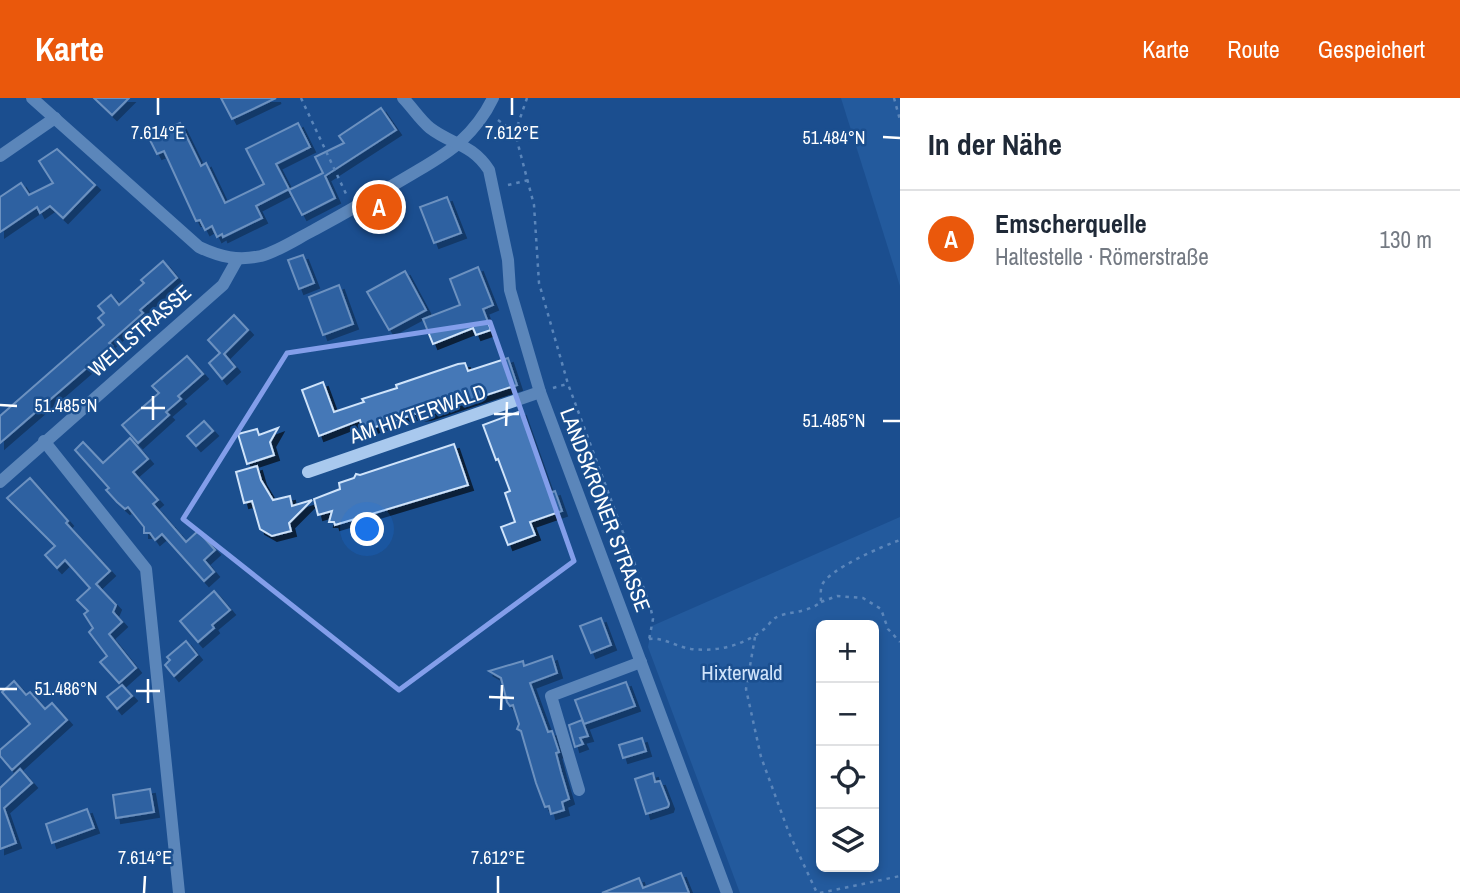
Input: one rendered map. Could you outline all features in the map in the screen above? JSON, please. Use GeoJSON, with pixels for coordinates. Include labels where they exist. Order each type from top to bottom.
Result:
{"type":"FeatureCollection","features":[{"type":"Feature","properties":{"kind":"street"},"geometry":{"type":"LineString","coordinates":[[32,98],[199,247],[218,256],[237,260],[264,255],[353,209],[460,143],[486,112],[493,98]]}},
{"type":"Feature","properties":{"kind":"street","name":"LANDSKRONER STRASSE"},"geometry":{"type":"LineString","coordinates":[[403,98],[429,128],[460,143],[480,157],[489,170],[508,260],[510,290],[540,392],[727,893]]}},
{"type":"Feature","properties":{"kind":"street"},"geometry":{"type":"LineString","coordinates":[[0,156],[55,118]]}},
{"type":"Feature","properties":{"kind":"street","name":"WELLSTRASSE"},"geometry":{"type":"LineString","coordinates":[[0,482],[223,285],[237,260]]}},
{"type":"Feature","properties":{"kind":"street","name":"AM HIXTERWALD"},"geometry":{"type":"LineString","coordinates":[[308,472],[540,392]]}},
{"type":"Feature","properties":{"kind":"street"},"geometry":{"type":"LineString","coordinates":[[44,441],[146,569],[179,893]]}},
{"type":"Feature","properties":{"kind":"street"},"geometry":{"type":"LineString","coordinates":[[579,790],[551,696],[641,662]]}},
{"type":"Feature","properties":{"kind":"path"},"geometry":{"type":"LineString","coordinates":[[301,98],[353,209]]}},
{"type":"Feature","properties":{"kind":"path"},"geometry":{"type":"LineString","coordinates":[[527,98],[515,133],[536,221],[539,283],[568,384],[650,605],[653,619],[648,647]]}},
{"type":"Feature","properties":{"kind":"path"},"geometry":{"type":"LineString","coordinates":[[894,98],[900,120]]}},
{"type":"Feature","properties":{"kind":"path"},"geometry":{"type":"LineString","coordinates":[[486,112],[515,133]]}},
{"type":"Feature","properties":{"kind":"path"},"geometry":{"type":"LineString","coordinates":[[494,188],[528,180]]}},
{"type":"Feature","properties":{"kind":"path"},"geometry":{"type":"LineString","coordinates":[[821,602],[821,587],[824,582],[857,559],[900,540]]}},
{"type":"Feature","properties":{"kind":"path"},"geometry":{"type":"LineString","coordinates":[[633,641],[656,638],[690,649],[718,650],[741,643],[776,617],[793,615],[837,596],[863,598],[881,609],[888,629],[900,642]]}},
{"type":"Feature","properties":{"kind":"path"},"geometry":{"type":"LineString","coordinates":[[755,635],[746,689],[761,757],[789,833],[818,893],[900,876]]}},
{"type":"Feature","properties":{"kind":"highlighted area"},"geometry":{"type":"Polygon","coordinates":[[[490,322],[574,561],[399,690],[183,519],[287,353],[490,322]]]}},
{"type":"Feature","properties":{"kind":"green space"},"geometry":{"type":"Polygon","coordinates":[[[841,98],[900,98],[900,286],[841,98]]]}},
{"type":"Feature","properties":{"kind":"green space","name":"Hixterwald"},"geometry":{"type":"Polygon","coordinates":[[[900,517],[900,893],[740,893],[648,647],[652,626],[900,517]]]}},
{"type":"Feature","properties":{"kind":"building"},"geometry":{"type":"Polygon","coordinates":[[[94,98],[129,98],[112,115],[94,98]]]}},
{"type":"Feature","properties":{"kind":"building"},"geometry":{"type":"Polygon","coordinates":[[[221,98],[276,98],[232,119],[221,98]]]}},
{"type":"Feature","properties":{"kind":"building"},"geometry":{"type":"Polygon","coordinates":[[[381,108],[396,130],[325,176],[335,198],[302,215],[289,190],[323,173],[315,157],[344,143],[339,136],[381,108]]]}},
{"type":"Feature","properties":{"kind":"building"},"geometry":{"type":"Polygon","coordinates":[[[180,123],[201,166],[206,163],[225,203],[264,184],[246,149],[298,123],[310,147],[276,164],[289,189],[256,206],[262,218],[223,237],[222,234],[217,237],[212,226],[205,230],[200,220],[196,221],[164,151],[157,154],[150,140],[167,133],[166,129],[180,123]]]}},
{"type":"Feature","properties":{"kind":"building"},"geometry":{"type":"Polygon","coordinates":[[[57,149],[95,185],[63,218],[50,206],[40,213],[37,207],[0,232],[0,197],[21,183],[29,195],[53,183],[39,161],[57,149]]]}},
{"type":"Feature","properties":{"kind":"building"},"geometry":{"type":"Polygon","coordinates":[[[447,197],[461,233],[434,243],[420,207],[447,197]]]}},
{"type":"Feature","properties":{"kind":"building"},"geometry":{"type":"Polygon","coordinates":[[[303,255],[314,283],[299,289],[288,260],[303,255]]]}},
{"type":"Feature","properties":{"kind":"building"},"geometry":{"type":"Polygon","coordinates":[[[163,261],[177,278],[140,310],[143,313],[109,343],[112,346],[0,443],[0,416],[104,325],[98,318],[104,313],[98,306],[111,295],[119,305],[144,283],[141,280],[163,261]]]}},
{"type":"Feature","properties":{"kind":"building"},"geometry":{"type":"Polygon","coordinates":[[[478,267],[493,305],[483,309],[491,330],[476,335],[473,328],[433,344],[423,319],[460,305],[450,279],[478,267]]]}},
{"type":"Feature","properties":{"kind":"building"},"geometry":{"type":"Polygon","coordinates":[[[405,271],[426,310],[389,330],[367,292],[405,271]]]}},
{"type":"Feature","properties":{"kind":"building"},"geometry":{"type":"Polygon","coordinates":[[[339,285],[353,324],[323,335],[309,297],[339,285]]]}},
{"type":"Feature","properties":{"kind":"building"},"geometry":{"type":"Polygon","coordinates":[[[234,315],[248,330],[224,354],[235,367],[222,379],[209,363],[220,353],[208,340],[234,315]]]}},
{"type":"Feature","properties":{"kind":"building"},"geometry":{"type":"Polygon","coordinates":[[[187,356],[203,374],[178,396],[181,399],[166,412],[169,415],[138,443],[122,425],[159,393],[152,386],[187,356]]]}},
{"type":"Feature","properties":{"kind":"building"},"geometry":{"type":"Polygon","coordinates":[[[508,358],[517,385],[426,415],[419,416],[418,413],[363,431],[360,420],[319,436],[302,390],[323,382],[334,412],[364,402],[362,399],[397,388],[396,385],[458,364],[465,363],[468,371],[508,358]]]}},
{"type":"Feature","properties":{"kind":"building"},"geometry":{"type":"Polygon","coordinates":[[[521,411],[550,493],[555,491],[562,511],[530,522],[535,535],[508,545],[501,527],[515,522],[505,493],[510,491],[483,425],[521,411]]]}},
{"type":"Feature","properties":{"kind":"building"},"geometry":{"type":"Polygon","coordinates":[[[204,421],[213,431],[196,446],[187,436],[204,421]]]}},
{"type":"Feature","properties":{"kind":"building"},"geometry":{"type":"Polygon","coordinates":[[[278,428],[270,442],[274,455],[247,464],[238,434],[257,429],[259,435],[278,428]]]}},
{"type":"Feature","properties":{"kind":"building"},"geometry":{"type":"Polygon","coordinates":[[[130,438],[148,459],[133,472],[158,500],[153,504],[186,542],[198,531],[215,550],[204,560],[214,572],[204,581],[162,534],[155,540],[150,533],[144,533],[144,527],[128,507],[125,509],[117,502],[106,490],[109,488],[75,450],[83,442],[103,463],[130,438]]]}},
{"type":"Feature","properties":{"kind":"building"},"geometry":{"type":"Polygon","coordinates":[[[454,444],[468,485],[335,525],[334,522],[329,522],[332,511],[318,515],[314,499],[340,489],[339,483],[354,478],[356,474],[360,475],[454,444]]]}},
{"type":"Feature","properties":{"kind":"building"},"geometry":{"type":"Polygon","coordinates":[[[257,466],[261,480],[273,500],[290,496],[292,506],[312,500],[289,523],[291,531],[272,536],[260,529],[252,501],[244,503],[236,472],[257,466]]]}},
{"type":"Feature","properties":{"kind":"building"},"geometry":{"type":"Polygon","coordinates":[[[30,478],[110,571],[96,584],[116,605],[113,612],[122,622],[109,634],[136,668],[119,683],[100,662],[107,656],[89,632],[93,628],[84,614],[88,611],[77,600],[90,588],[65,560],[57,568],[45,555],[55,546],[7,498],[30,478]]]}},
{"type":"Feature","properties":{"kind":"building"},"geometry":{"type":"Polygon","coordinates":[[[214,591],[230,610],[212,625],[214,628],[198,642],[180,621],[214,591]]]}},
{"type":"Feature","properties":{"kind":"building"},"geometry":{"type":"Polygon","coordinates":[[[601,618],[611,645],[591,653],[580,626],[601,618]]]}},
{"type":"Feature","properties":{"kind":"building"},"geometry":{"type":"Polygon","coordinates":[[[186,641],[197,655],[174,676],[165,665],[170,660],[167,657],[186,641]]]}},
{"type":"Feature","properties":{"kind":"building"},"geometry":{"type":"Polygon","coordinates":[[[552,656],[557,673],[530,683],[548,732],[552,731],[569,799],[562,802],[564,810],[551,814],[549,806],[545,807],[536,783],[521,731],[517,729],[519,724],[513,705],[510,706],[507,702],[501,678],[489,671],[523,661],[524,666],[552,656]]]}},
{"type":"Feature","properties":{"kind":"building"},"geometry":{"type":"Polygon","coordinates":[[[14,681],[26,695],[30,692],[45,709],[52,703],[67,720],[12,770],[0,756],[0,750],[30,724],[2,692],[14,681]]]}},
{"type":"Feature","properties":{"kind":"building"},"geometry":{"type":"Polygon","coordinates":[[[626,682],[635,706],[584,724],[575,700],[626,682]]]}},
{"type":"Feature","properties":{"kind":"building"},"geometry":{"type":"Polygon","coordinates":[[[122,685],[132,696],[117,709],[107,697],[122,685]]]}},
{"type":"Feature","properties":{"kind":"building"},"geometry":{"type":"Polygon","coordinates":[[[582,720],[588,736],[580,738],[583,744],[575,747],[569,725],[582,720]]]}},
{"type":"Feature","properties":{"kind":"building"},"geometry":{"type":"Polygon","coordinates":[[[642,738],[646,751],[623,758],[619,745],[642,738]]]}},
{"type":"Feature","properties":{"kind":"building"},"geometry":{"type":"Polygon","coordinates":[[[20,769],[32,783],[4,808],[16,843],[0,849],[0,788],[20,769]]]}},
{"type":"Feature","properties":{"kind":"building"},"geometry":{"type":"Polygon","coordinates":[[[653,773],[655,782],[660,781],[669,804],[668,807],[646,814],[635,779],[653,773]]]}},
{"type":"Feature","properties":{"kind":"building"},"geometry":{"type":"Polygon","coordinates":[[[150,789],[154,812],[116,818],[113,795],[150,789]]]}},
{"type":"Feature","properties":{"kind":"building"},"geometry":{"type":"Polygon","coordinates":[[[87,809],[94,828],[52,843],[46,824],[87,809]]]}},
{"type":"Feature","properties":{"kind":"building"},"geometry":{"type":"Polygon","coordinates":[[[681,873],[689,893],[602,893],[639,878],[643,888],[681,873]]]}},
{"type":"Feature","properties":{"kind":"place","name":"Emscherquelle"},"geometry":{"type":"Point","coordinates":[379,207]}}]}
